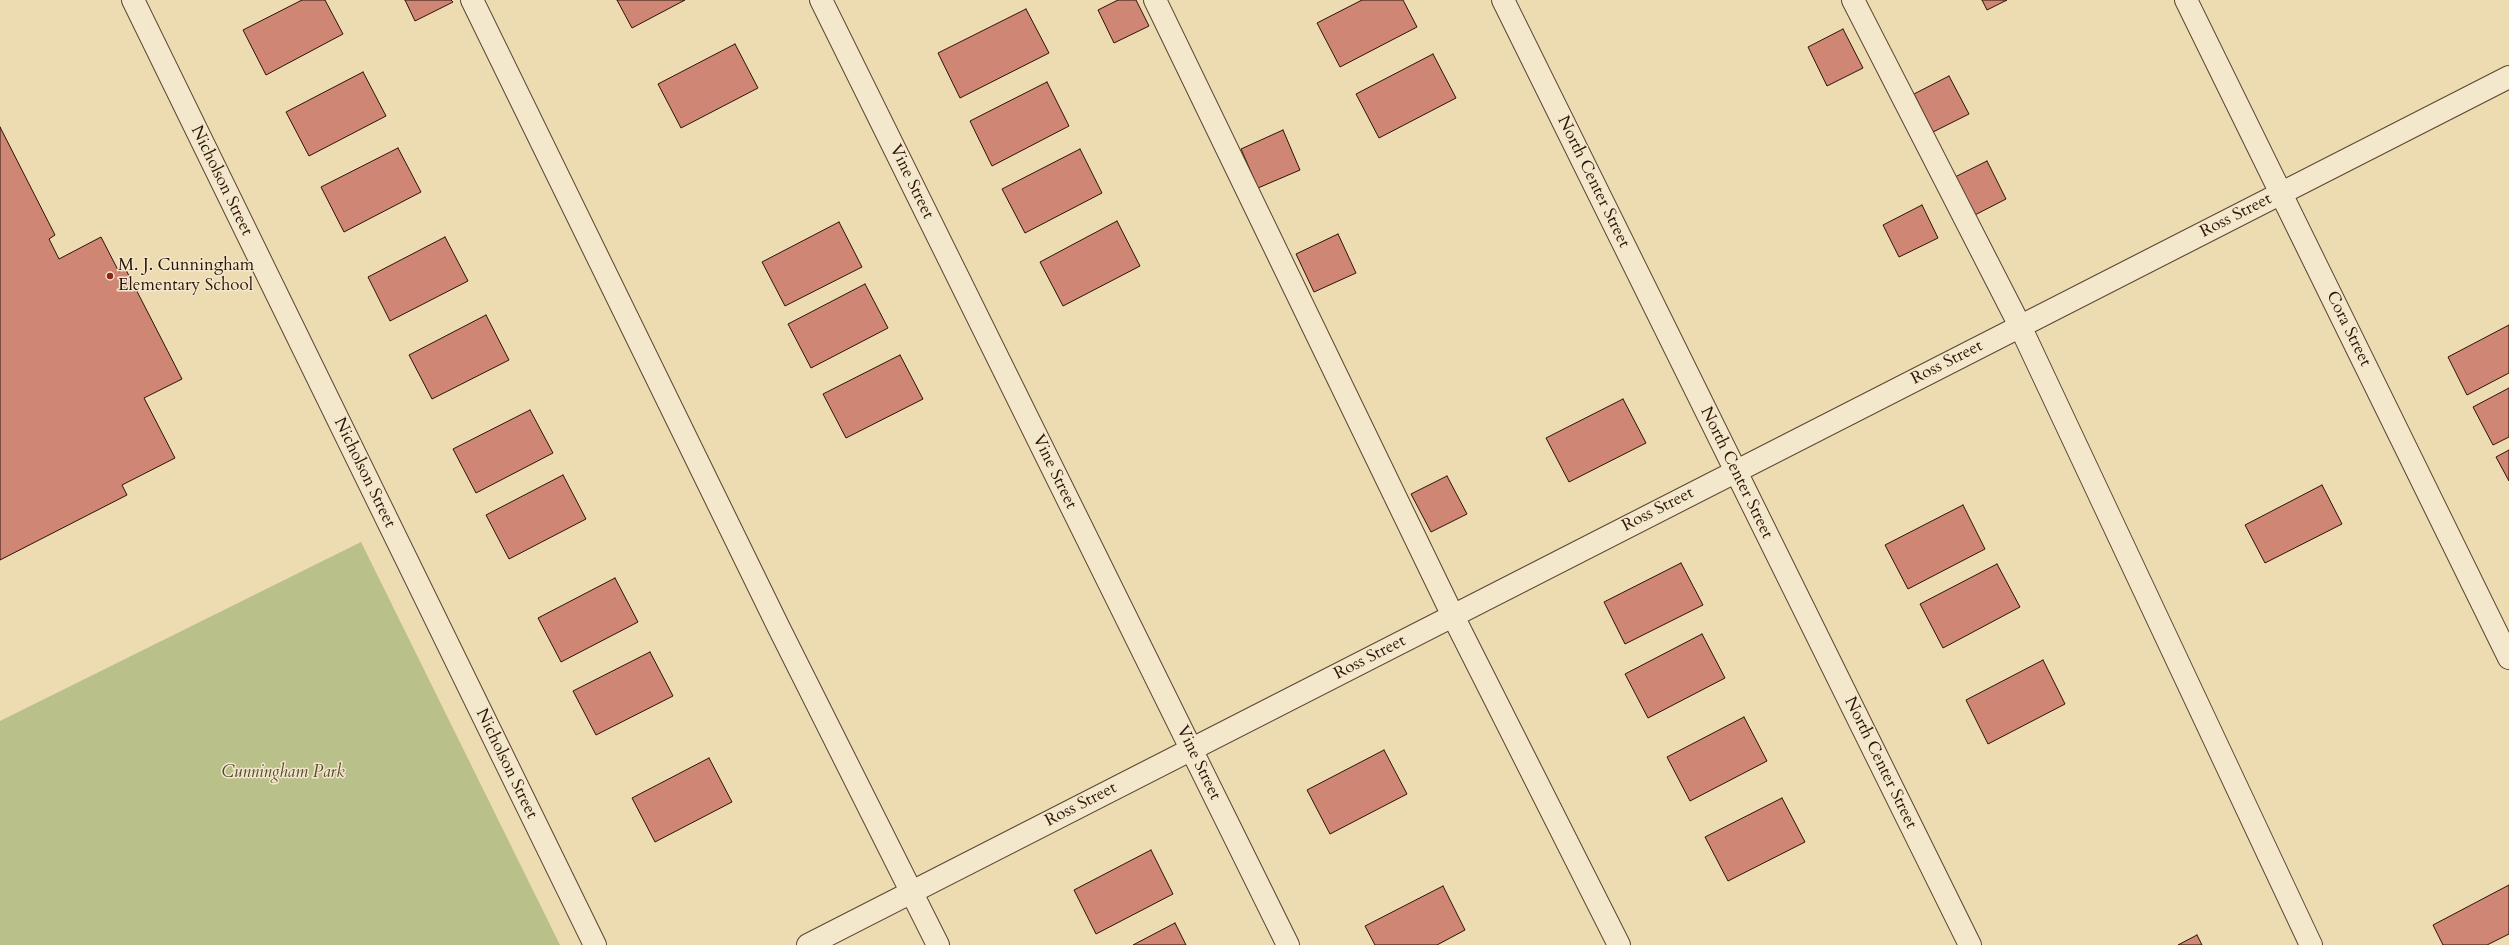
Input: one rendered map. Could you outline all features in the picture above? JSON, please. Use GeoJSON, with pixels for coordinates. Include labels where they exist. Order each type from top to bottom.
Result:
{"type":"FeatureCollection","features":[{"type":"Feature","properties":{"kind":"street","name":"Nicholson Street"},"geometry":{"type":"LineString","coordinates":[[133,0],[595,945]]}},
{"type":"Feature","properties":{"kind":"street"},"geometry":{"type":"LineString","coordinates":[[472,0],[772,613],[913,892],[938,945]]}},
{"type":"Feature","properties":{"kind":"street","name":"Vine Street"},"geometry":{"type":"LineString","coordinates":[[821,0],[1288,945]]}},
{"type":"Feature","properties":{"kind":"street"},"geometry":{"type":"LineString","coordinates":[[1155,0],[1453,616],[1619,945]]}},
{"type":"Feature","properties":{"kind":"street","name":"North Center Street"},"geometry":{"type":"LineString","coordinates":[[1503,0],[1970,945]]}},
{"type":"Feature","properties":{"kind":"street"},"geometry":{"type":"LineString","coordinates":[[1853,0],[2020,326],[2311,945]]}},
{"type":"Feature","properties":{"kind":"street","name":"Cora Street"},"geometry":{"type":"LineString","coordinates":[[2186,0],[2509,658]]}},
{"type":"Feature","properties":{"kind":"street","name":"Ross Street"},"geometry":{"type":"LineString","coordinates":[[808,945],[1453,616],[1735,470],[2509,77]]}},
{"type":"Feature","properties":{"kind":"green space","name":"Cunningham Park"},"geometry":{"type":"Polygon","coordinates":[[[361,542],[560,945],[0,945],[0,721],[361,542]]]}},
{"type":"Feature","properties":{"kind":"building"},"geometry":{"type":"Polygon","coordinates":[[[302,0],[325,0],[343,34],[266,75],[243,30],[302,0]]]}},
{"type":"Feature","properties":{"kind":"building"},"geometry":{"type":"Polygon","coordinates":[[[405,0],[451,0],[453,2],[415,21],[405,0]]]}},
{"type":"Feature","properties":{"kind":"building"},"geometry":{"type":"Polygon","coordinates":[[[617,0],[685,0],[632,28],[617,0]]]}},
{"type":"Feature","properties":{"kind":"building"},"geometry":{"type":"Polygon","coordinates":[[[1118,0],[1136,0],[1149,26],[1114,43],[1098,10],[1118,0]]]}},
{"type":"Feature","properties":{"kind":"building"},"geometry":{"type":"Polygon","coordinates":[[[1362,0],[1403,0],[1417,27],[1340,67],[1317,23],[1362,0]]]}},
{"type":"Feature","properties":{"kind":"building"},"geometry":{"type":"Polygon","coordinates":[[[1982,0],[2007,0],[1987,10],[1982,0]]]}},
{"type":"Feature","properties":{"kind":"building"},"geometry":{"type":"Polygon","coordinates":[[[1026,9],[1049,53],[960,98],[938,53],[1026,9]]]}},
{"type":"Feature","properties":{"kind":"building"},"geometry":{"type":"Polygon","coordinates":[[[1843,29],[1863,68],[1827,86],[1808,47],[1843,29]]]}},
{"type":"Feature","properties":{"kind":"building"},"geometry":{"type":"Polygon","coordinates":[[[735,44],[758,88],[681,128],[658,84],[735,44]]]}},
{"type":"Feature","properties":{"kind":"building"},"geometry":{"type":"Polygon","coordinates":[[[1433,54],[1456,98],[1379,138],[1356,94],[1433,54]]]}},
{"type":"Feature","properties":{"kind":"building"},"geometry":{"type":"Polygon","coordinates":[[[363,72],[386,116],[309,156],[286,112],[363,72]]]}},
{"type":"Feature","properties":{"kind":"building"},"geometry":{"type":"Polygon","coordinates":[[[1949,76],[1969,114],[1933,132],[1914,94],[1949,76]]]}},
{"type":"Feature","properties":{"kind":"building"},"geometry":{"type":"Polygon","coordinates":[[[1047,82],[1069,126],[992,166],[970,121],[1047,82]]]}},
{"type":"Feature","properties":{"kind":"building"},"geometry":{"type":"Polygon","coordinates":[[[0,127],[55,235],[49,239],[59,259],[101,237],[119,272],[125,268],[182,379],[144,398],[175,458],[122,485],[127,495],[0,560],[0,127]]]}},
{"type":"Feature","properties":{"kind":"building"},"geometry":{"type":"Polygon","coordinates":[[[1283,130],[1300,170],[1258,188],[1241,149],[1283,130]]]}},
{"type":"Feature","properties":{"kind":"building"},"geometry":{"type":"Polygon","coordinates":[[[398,148],[421,192],[344,232],[321,187],[398,148]]]}},
{"type":"Feature","properties":{"kind":"building"},"geometry":{"type":"Polygon","coordinates":[[[1080,149],[1102,193],[1025,233],[1002,189],[1080,149]]]}},
{"type":"Feature","properties":{"kind":"building"},"geometry":{"type":"Polygon","coordinates":[[[1987,161],[2006,199],[1971,217],[1951,179],[1987,161]]]}},
{"type":"Feature","properties":{"kind":"building"},"geometry":{"type":"Polygon","coordinates":[[[1922,205],[1938,238],[1899,257],[1883,225],[1922,205]]]}},
{"type":"Feature","properties":{"kind":"building"},"geometry":{"type":"Polygon","coordinates":[[[1117,221],[1140,266],[1063,306],[1040,262],[1117,221]]]}},
{"type":"Feature","properties":{"kind":"building"},"geometry":{"type":"Polygon","coordinates":[[[839,222],[862,267],[785,306],[762,262],[839,222]]]}},
{"type":"Feature","properties":{"kind":"building"},"geometry":{"type":"Polygon","coordinates":[[[1338,234],[1356,273],[1314,292],[1296,254],[1338,234]]]}},
{"type":"Feature","properties":{"kind":"building"},"geometry":{"type":"Polygon","coordinates":[[[445,237],[468,281],[390,321],[368,277],[445,237]]]}},
{"type":"Feature","properties":{"kind":"building"},"geometry":{"type":"Polygon","coordinates":[[[865,284],[888,328],[811,368],[788,324],[865,284]]]}},
{"type":"Feature","properties":{"kind":"building"},"geometry":{"type":"Polygon","coordinates":[[[486,315],[509,360],[432,399],[409,355],[486,315]]]}},
{"type":"Feature","properties":{"kind":"building"},"geometry":{"type":"Polygon","coordinates":[[[2509,325],[2509,373],[2467,395],[2448,357],[2509,325]]]}},
{"type":"Feature","properties":{"kind":"building"},"geometry":{"type":"Polygon","coordinates":[[[900,355],[923,399],[846,438],[823,394],[900,355]]]}},
{"type":"Feature","properties":{"kind":"building"},"geometry":{"type":"Polygon","coordinates":[[[2509,388],[2509,437],[2493,445],[2473,407],[2509,388]]]}},
{"type":"Feature","properties":{"kind":"building"},"geometry":{"type":"Polygon","coordinates":[[[1623,399],[1646,443],[1569,482],[1546,438],[1623,399]]]}},
{"type":"Feature","properties":{"kind":"building"},"geometry":{"type":"Polygon","coordinates":[[[530,410],[553,453],[476,493],[453,449],[530,410]]]}},
{"type":"Feature","properties":{"kind":"building"},"geometry":{"type":"Polygon","coordinates":[[[2509,450],[2509,481],[2496,457],[2509,450]]]}},
{"type":"Feature","properties":{"kind":"building"},"geometry":{"type":"Polygon","coordinates":[[[563,475],[586,519],[509,559],[486,515],[563,475]]]}},
{"type":"Feature","properties":{"kind":"building"},"geometry":{"type":"Polygon","coordinates":[[[1447,476],[1467,514],[1431,532],[1411,494],[1447,476]]]}},
{"type":"Feature","properties":{"kind":"building"},"geometry":{"type":"Polygon","coordinates":[[[2322,485],[2342,524],[2265,563],[2245,525],[2322,485]]]}},
{"type":"Feature","properties":{"kind":"building"},"geometry":{"type":"Polygon","coordinates":[[[1963,505],[1985,549],[1908,589],[1885,545],[1963,505]]]}},
{"type":"Feature","properties":{"kind":"building"},"geometry":{"type":"Polygon","coordinates":[[[1681,563],[1703,605],[1625,644],[1604,602],[1681,563]]]}},
{"type":"Feature","properties":{"kind":"building"},"geometry":{"type":"Polygon","coordinates":[[[1997,564],[2020,607],[1943,648],[1920,604],[1997,564]]]}},
{"type":"Feature","properties":{"kind":"building"},"geometry":{"type":"Polygon","coordinates":[[[615,578],[638,622],[561,662],[538,618],[615,578]]]}},
{"type":"Feature","properties":{"kind":"building"},"geometry":{"type":"Polygon","coordinates":[[[1702,634],[1725,678],[1648,718],[1625,674],[1702,634]]]}},
{"type":"Feature","properties":{"kind":"building"},"geometry":{"type":"Polygon","coordinates":[[[650,652],[673,696],[596,735],[573,691],[650,652]]]}},
{"type":"Feature","properties":{"kind":"building"},"geometry":{"type":"Polygon","coordinates":[[[2043,660],[2065,704],[1988,744],[1966,700],[2043,660]]]}},
{"type":"Feature","properties":{"kind":"building"},"geometry":{"type":"Polygon","coordinates":[[[1744,717],[1767,761],[1690,801],[1667,757],[1744,717]]]}},
{"type":"Feature","properties":{"kind":"building"},"geometry":{"type":"Polygon","coordinates":[[[1384,750],[1407,794],[1330,834],[1307,790],[1384,750]]]}},
{"type":"Feature","properties":{"kind":"building"},"geometry":{"type":"Polygon","coordinates":[[[709,758],[732,802],[655,842],[632,798],[709,758]]]}},
{"type":"Feature","properties":{"kind":"building"},"geometry":{"type":"Polygon","coordinates":[[[1782,798],[1805,842],[1728,881],[1705,837],[1782,798]]]}},
{"type":"Feature","properties":{"kind":"building"},"geometry":{"type":"Polygon","coordinates":[[[1151,850],[1173,894],[1096,934],[1074,890],[1151,850]]]}},
{"type":"Feature","properties":{"kind":"building"},"geometry":{"type":"Polygon","coordinates":[[[2509,885],[2509,934],[2487,945],[2443,945],[2433,925],[2509,885]]]}},
{"type":"Feature","properties":{"kind":"building"},"geometry":{"type":"Polygon","coordinates":[[[1443,886],[1465,930],[1437,945],[1375,945],[1365,926],[1443,886]]]}},
{"type":"Feature","properties":{"kind":"building"},"geometry":{"type":"Polygon","coordinates":[[[1175,923],[1186,945],[1133,945],[1175,923]]]}},
{"type":"Feature","properties":{"kind":"building"},"geometry":{"type":"Polygon","coordinates":[[[2197,935],[2202,945],[2178,945],[2197,935]]]}},
{"type":"Feature","properties":{"kind":"place","name":"M. J. Cunningham Elementary School"},"geometry":{"type":"Point","coordinates":[110,276]}}]}
